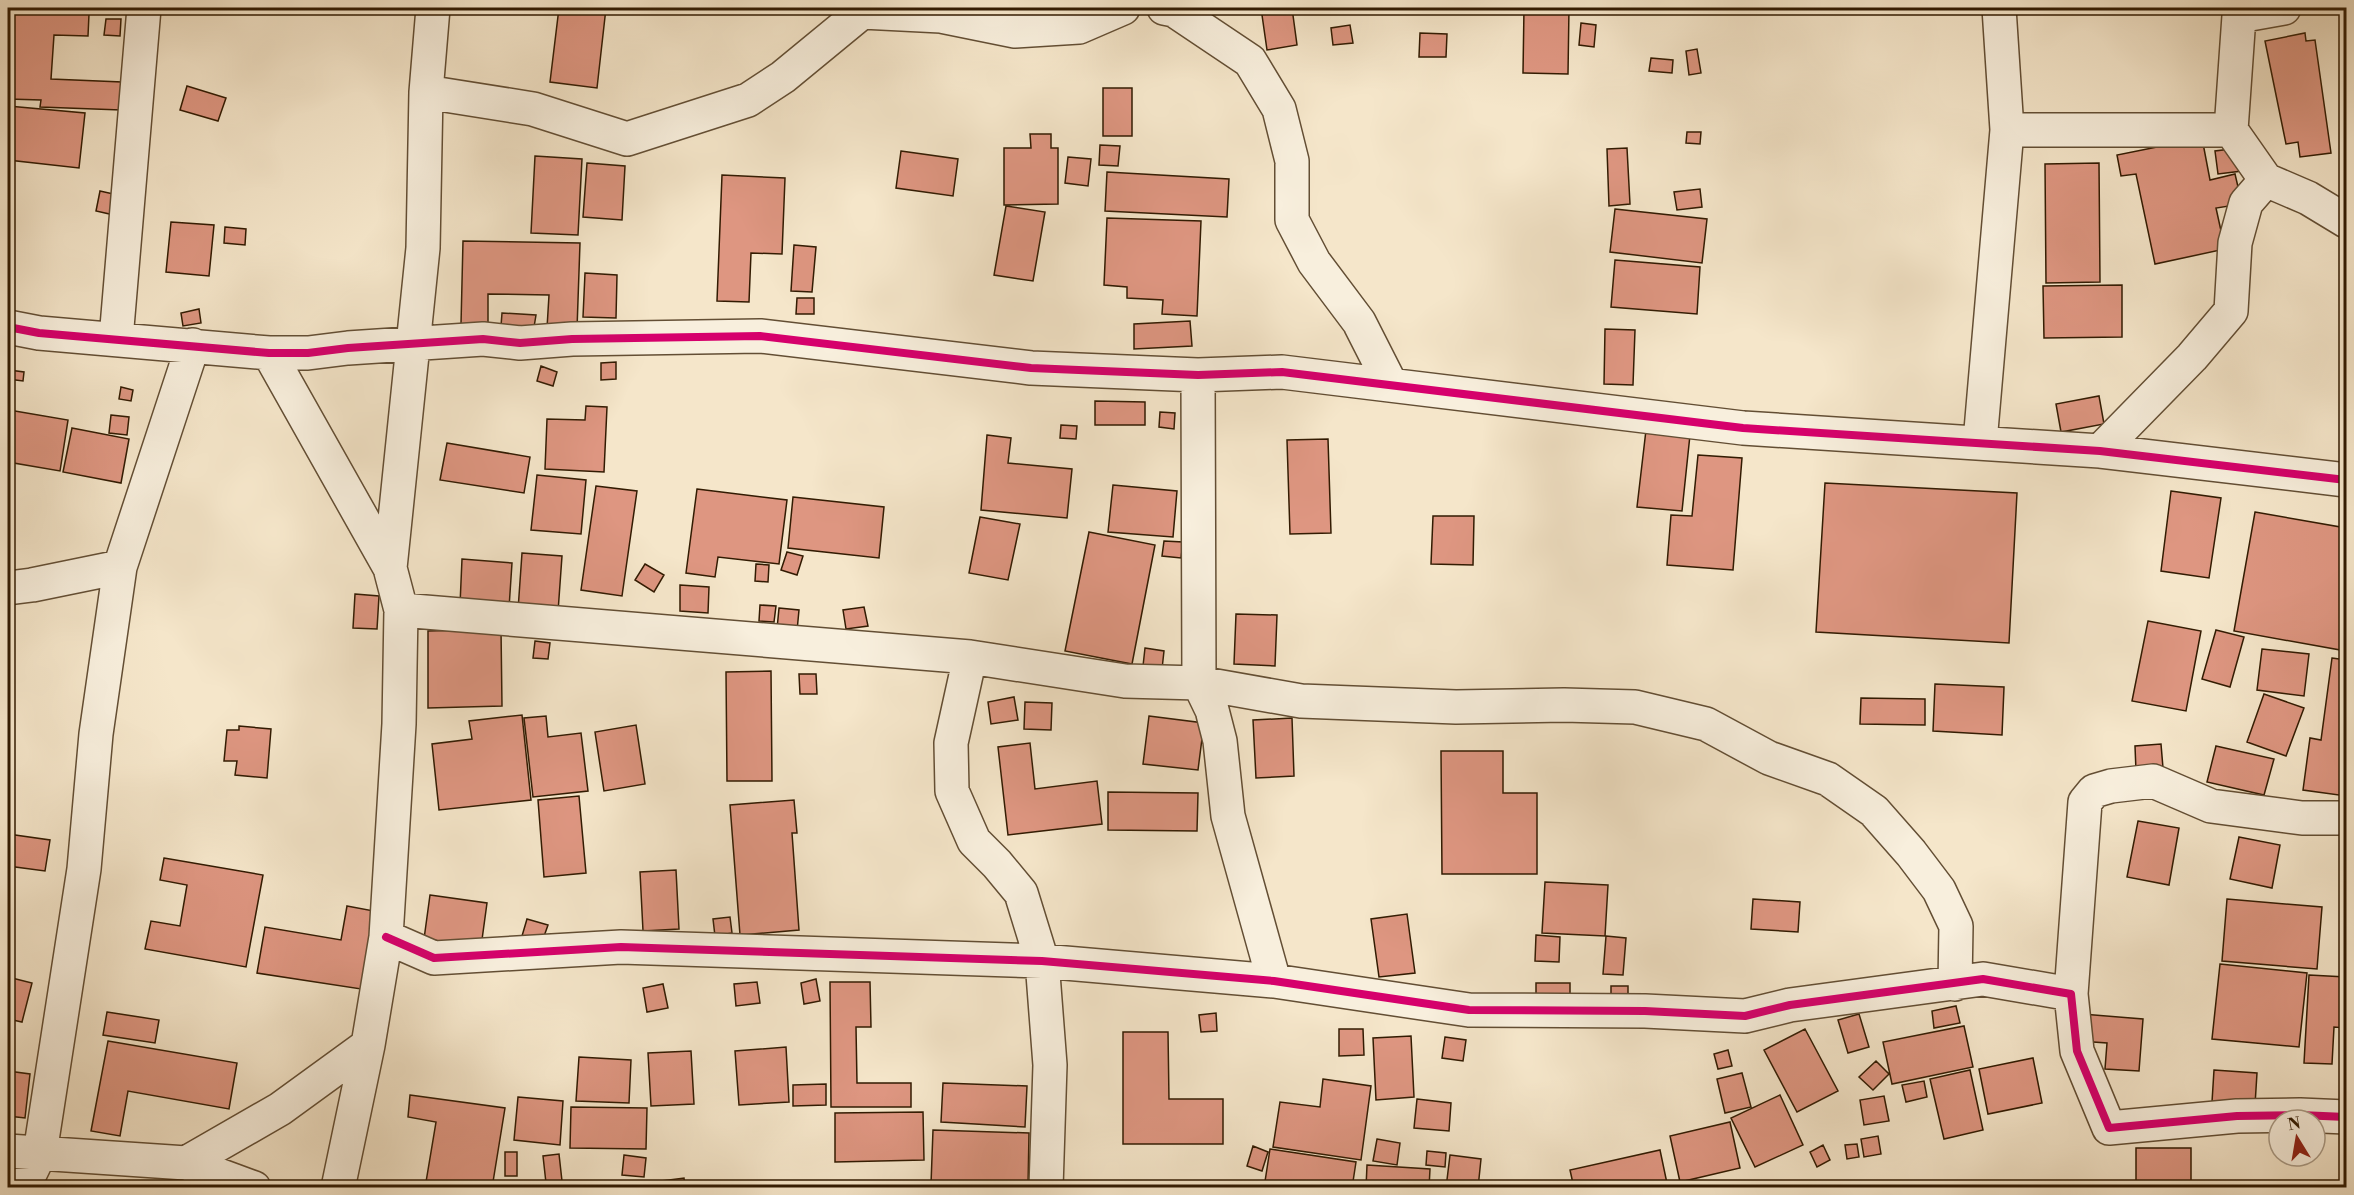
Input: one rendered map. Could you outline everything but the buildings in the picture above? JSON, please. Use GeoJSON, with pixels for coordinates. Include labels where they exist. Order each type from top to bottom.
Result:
{"type":"FeatureCollection","features":[{"type":"Feature","properties":{"kind":"street"},"geometry":{"type":"LineString","coordinates":[[116,339],[144,8]]}},
{"type":"Feature","properties":{"kind":"street"},"geometry":{"type":"LineString","coordinates":[[390,568],[423,248],[426,92],[433,8]]}},
{"type":"Feature","properties":{"kind":"street"},"geometry":{"type":"LineString","coordinates":[[426,92],[533,109],[627,139],[748,100],[783,77],[862,12],[941,16],[1015,31],[1079,27],[1123,8]]}},
{"type":"Feature","properties":{"kind":"street"},"geometry":{"type":"LineString","coordinates":[[1164,8],[1174,10],[1250,62],[1279,109],[1292,161],[1292,220],[1314,262],[1359,322],[1391,385]]}},
{"type":"Feature","properties":{"kind":"street"},"geometry":{"type":"LineString","coordinates":[[1980,442],[2007,130],[1999,8]]}},
{"type":"Feature","properties":{"kind":"street"},"geometry":{"type":"LineString","coordinates":[[2284,8],[2241,12],[2231,130],[2266,180],[2308,198],[2346,221]]}},
{"type":"Feature","properties":{"kind":"street"},"geometry":{"type":"LineString","coordinates":[[2007,130],[2231,130]]}},
{"type":"Feature","properties":{"kind":"street"},"geometry":{"type":"LineString","coordinates":[[2100,451],[2192,357],[2231,311],[2235,243],[2246,203],[2266,180]]}},
{"type":"Feature","properties":{"kind":"street"},"geometry":{"type":"LineString","coordinates":[[8,327],[39,333],[269,353],[483,339],[520,343],[572,339],[760,336],[1031,368],[1198,375],[1282,372],[1743,428],[2100,451],[2346,480]]}},
{"type":"Feature","properties":{"kind":"street"},"geometry":{"type":"LineString","coordinates":[[23,1188],[40,1153],[84,870],[96,734],[120,567],[193,345]]}},
{"type":"Feature","properties":{"kind":"street"},"geometry":{"type":"LineString","coordinates":[[269,353],[390,568],[401,610],[399,724],[386,937],[368,1045],[338,1188]]}},
{"type":"Feature","properties":{"kind":"street"},"geometry":{"type":"LineString","coordinates":[[1198,375],[1199,683],[1212,710],[1220,741],[1228,816],[1274,981]]}},
{"type":"Feature","properties":{"kind":"street"},"geometry":{"type":"LineString","coordinates":[[8,588],[120,567]]}},
{"type":"Feature","properties":{"kind":"street"},"geometry":{"type":"LineString","coordinates":[[401,610],[970,657],[1125,681],[1199,683],[1301,701],[1456,707],[1564,705],[1635,707],[1706,724],[1769,758],[1828,779],[1874,811],[1940,890],[1956,926],[1955,984]]}},
{"type":"Feature","properties":{"kind":"street"},"geometry":{"type":"LineString","coordinates":[[970,657],[951,743],[952,791],[974,841],[997,864],[1020,893],[1042,961],[1050,1065],[1046,1188]]}},
{"type":"Feature","properties":{"kind":"street"},"geometry":{"type":"LineString","coordinates":[[2346,818],[2302,818],[2211,806],[2153,781],[2111,786],[2094,791],[2085,802],[2071,994],[2077,1052],[2109,1128],[2237,1116],[2346,1117]]}},
{"type":"Feature","properties":{"kind":"street"},"geometry":{"type":"LineString","coordinates":[[386,937],[434,958],[621,947],[1042,961],[1274,981],[1469,1010],[1645,1011],[1745,1016],[1790,1005],[1983,979],[2071,994]]}},
{"type":"Feature","properties":{"kind":"street"},"geometry":{"type":"LineString","coordinates":[[186,1163],[280,1109],[368,1045]]}},
{"type":"Feature","properties":{"kind":"street"},"geometry":{"type":"LineString","coordinates":[[8,1151],[186,1163],[254,1188]]}},
{"type":"Feature","properties":{"kind":"cycle path"},"geometry":{"type":"LineString","coordinates":[[8,327],[39,333],[269,353],[308,353],[483,339],[520,343],[572,339],[760,336],[1031,368],[1198,375],[1282,372],[1743,428],[2100,451],[2346,480]]}},
{"type":"Feature","properties":{"kind":"cycle path"},"geometry":{"type":"LineString","coordinates":[[386,937],[434,958],[621,947],[1042,961],[1274,981],[1469,1010],[1645,1011],[1745,1016],[1790,1005],[1983,979],[2071,994],[2077,1051],[2109,1128],[2237,1116],[2346,1117]]}}]}
